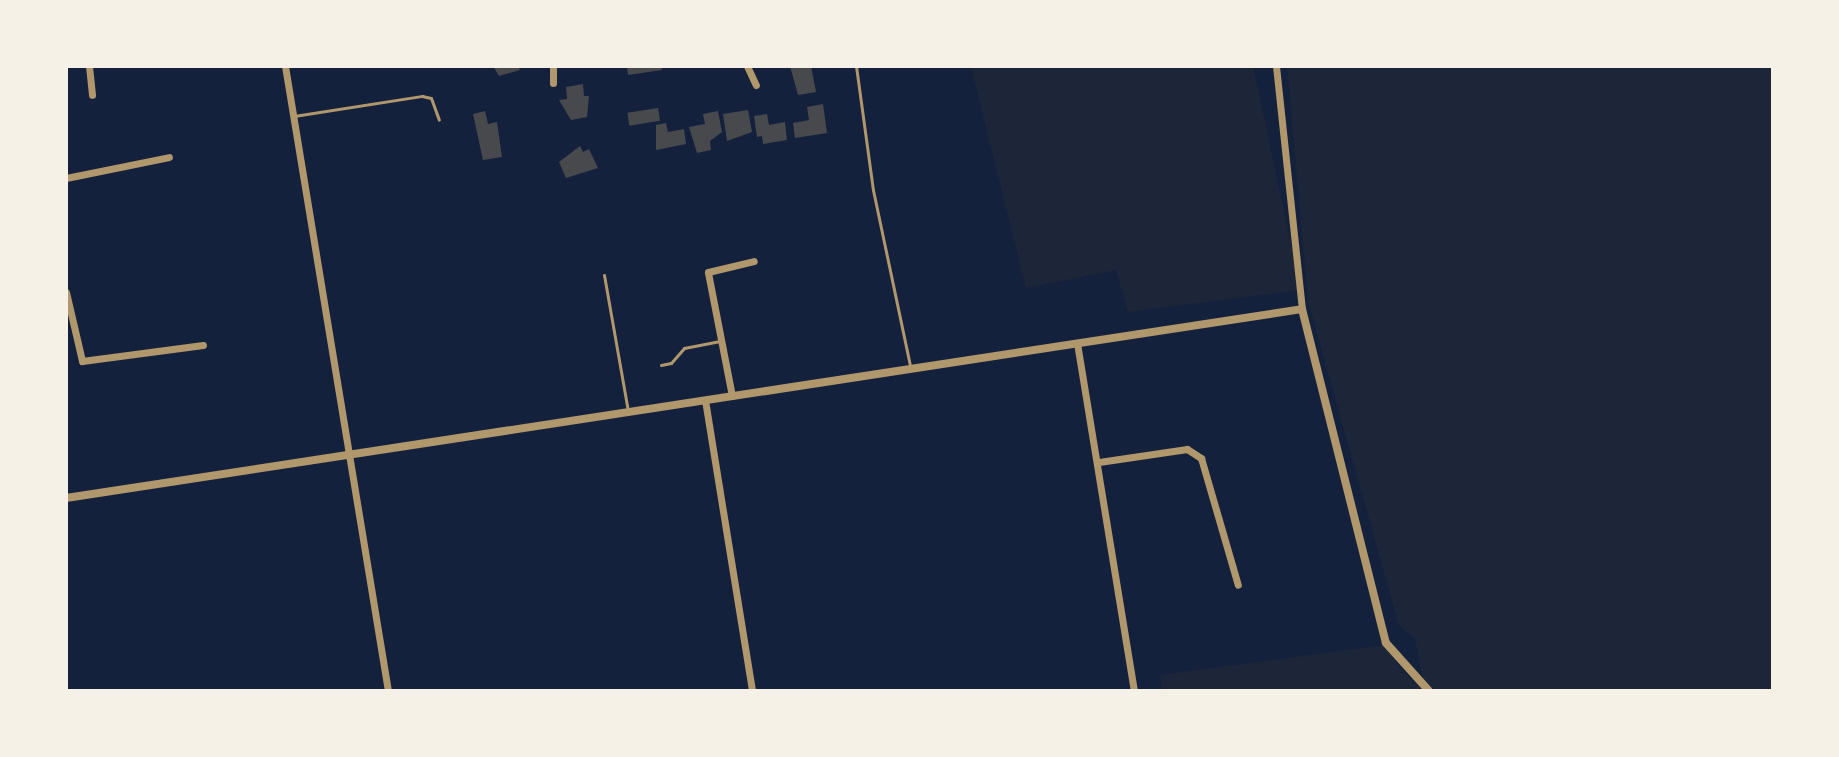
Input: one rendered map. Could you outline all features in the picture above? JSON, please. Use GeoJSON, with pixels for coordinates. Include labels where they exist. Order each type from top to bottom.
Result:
{"type":"FeatureCollection","features":[{"type":"Feature","properties":{"kind":"street"},"geometry":{"type":"LineString","coordinates":[[89,66],[92,95]]}},
{"type":"Feature","properties":{"kind":"street"},"geometry":{"type":"LineString","coordinates":[[285,66],[352,452],[388,691]]}},
{"type":"Feature","properties":{"kind":"street"},"geometry":{"type":"LineString","coordinates":[[553,83],[554,66]]}},
{"type":"Feature","properties":{"kind":"street"},"geometry":{"type":"LineString","coordinates":[[747,66],[756,85]]}},
{"type":"Feature","properties":{"kind":"street"},"geometry":{"type":"LineString","coordinates":[[1276,66],[1302,309],[1386,643],[1429,691]]}},
{"type":"Feature","properties":{"kind":"street"},"geometry":{"type":"LineString","coordinates":[[66,178],[169,157]]}},
{"type":"Feature","properties":{"kind":"street"},"geometry":{"type":"LineString","coordinates":[[732,396],[708,272],[754,261]]}},
{"type":"Feature","properties":{"kind":"street"},"geometry":{"type":"LineString","coordinates":[[66,292],[82,361],[203,345]]}},
{"type":"Feature","properties":{"kind":"street"},"geometry":{"type":"LineString","coordinates":[[66,498],[1302,309]]}},
{"type":"Feature","properties":{"kind":"street"},"geometry":{"type":"LineString","coordinates":[[1077,343],[1099,462],[1134,691]]}},
{"type":"Feature","properties":{"kind":"street"},"geometry":{"type":"LineString","coordinates":[[705,400],[752,691]]}},
{"type":"Feature","properties":{"kind":"street"},"geometry":{"type":"LineString","coordinates":[[1099,462],[1187,449],[1201,458],[1238,585]]}},
{"type":"Feature","properties":{"kind":"lane"},"geometry":{"type":"LineString","coordinates":[[856,66],[873,190],[910,369]]}},
{"type":"Feature","properties":{"kind":"lane"},"geometry":{"type":"LineString","coordinates":[[294,116],[422,96],[431,98],[439,120]]}},
{"type":"Feature","properties":{"kind":"lane"},"geometry":{"type":"LineString","coordinates":[[604,275],[628,411]]}},
{"type":"Feature","properties":{"kind":"lane"},"geometry":{"type":"LineString","coordinates":[[661,365],[671,363],[684,348],[721,341]]}},
{"type":"Feature","properties":{"kind":"shaded area"},"geometry":{"type":"Polygon","coordinates":[[[971,66],[1253,66],[1301,290],[1128,312],[1116,270],[1026,288],[971,66]]]}},
{"type":"Feature","properties":{"kind":"shaded area"},"geometry":{"type":"Polygon","coordinates":[[[1287,66],[1773,66],[1773,691],[1425,691],[1415,638],[1399,626],[1308,301],[1287,66]]]}},
{"type":"Feature","properties":{"kind":"shaded area"},"geometry":{"type":"Polygon","coordinates":[[[1393,644],[1396,664],[1423,691],[1162,691],[1160,675],[1393,644]]]}},
{"type":"Feature","properties":{"kind":"building"},"geometry":{"type":"Polygon","coordinates":[[[493,66],[518,66],[520,70],[499,76],[493,66]]]}},
{"type":"Feature","properties":{"kind":"building"},"geometry":{"type":"Polygon","coordinates":[[[627,66],[661,66],[662,70],[628,75],[627,66]]]}},
{"type":"Feature","properties":{"kind":"building"},"geometry":{"type":"Polygon","coordinates":[[[790,66],[811,66],[816,92],[798,95],[790,66]]]}},
{"type":"Feature","properties":{"kind":"building"},"geometry":{"type":"Polygon","coordinates":[[[583,84],[584,96],[589,96],[587,117],[571,120],[559,100],[567,99],[566,87],[583,84]]]}},
{"type":"Feature","properties":{"kind":"building"},"geometry":{"type":"Polygon","coordinates":[[[823,104],[827,133],[795,138],[793,123],[809,120],[807,107],[823,104]]]}},
{"type":"Feature","properties":{"kind":"building"},"geometry":{"type":"Polygon","coordinates":[[[658,108],[660,121],[629,126],[627,113],[658,108]]]}},
{"type":"Feature","properties":{"kind":"building"},"geometry":{"type":"Polygon","coordinates":[[[748,110],[752,132],[727,141],[723,114],[748,110]]]}},
{"type":"Feature","properties":{"kind":"building"},"geometry":{"type":"Polygon","coordinates":[[[485,111],[488,124],[497,122],[502,157],[483,160],[473,114],[485,111]]]}},
{"type":"Feature","properties":{"kind":"building"},"geometry":{"type":"Polygon","coordinates":[[[718,111],[722,132],[710,141],[711,150],[697,153],[689,127],[705,124],[703,114],[718,111]]]}},
{"type":"Feature","properties":{"kind":"building"},"geometry":{"type":"Polygon","coordinates":[[[767,114],[769,125],[785,122],[787,140],[763,144],[762,136],[757,137],[754,116],[767,114]]]}},
{"type":"Feature","properties":{"kind":"building"},"geometry":{"type":"Polygon","coordinates":[[[666,123],[668,132],[684,129],[686,144],[656,150],[656,125],[666,123]]]}},
{"type":"Feature","properties":{"kind":"building"},"geometry":{"type":"Polygon","coordinates":[[[580,146],[583,152],[589,149],[598,168],[566,178],[559,162],[580,146]]]}}]}
